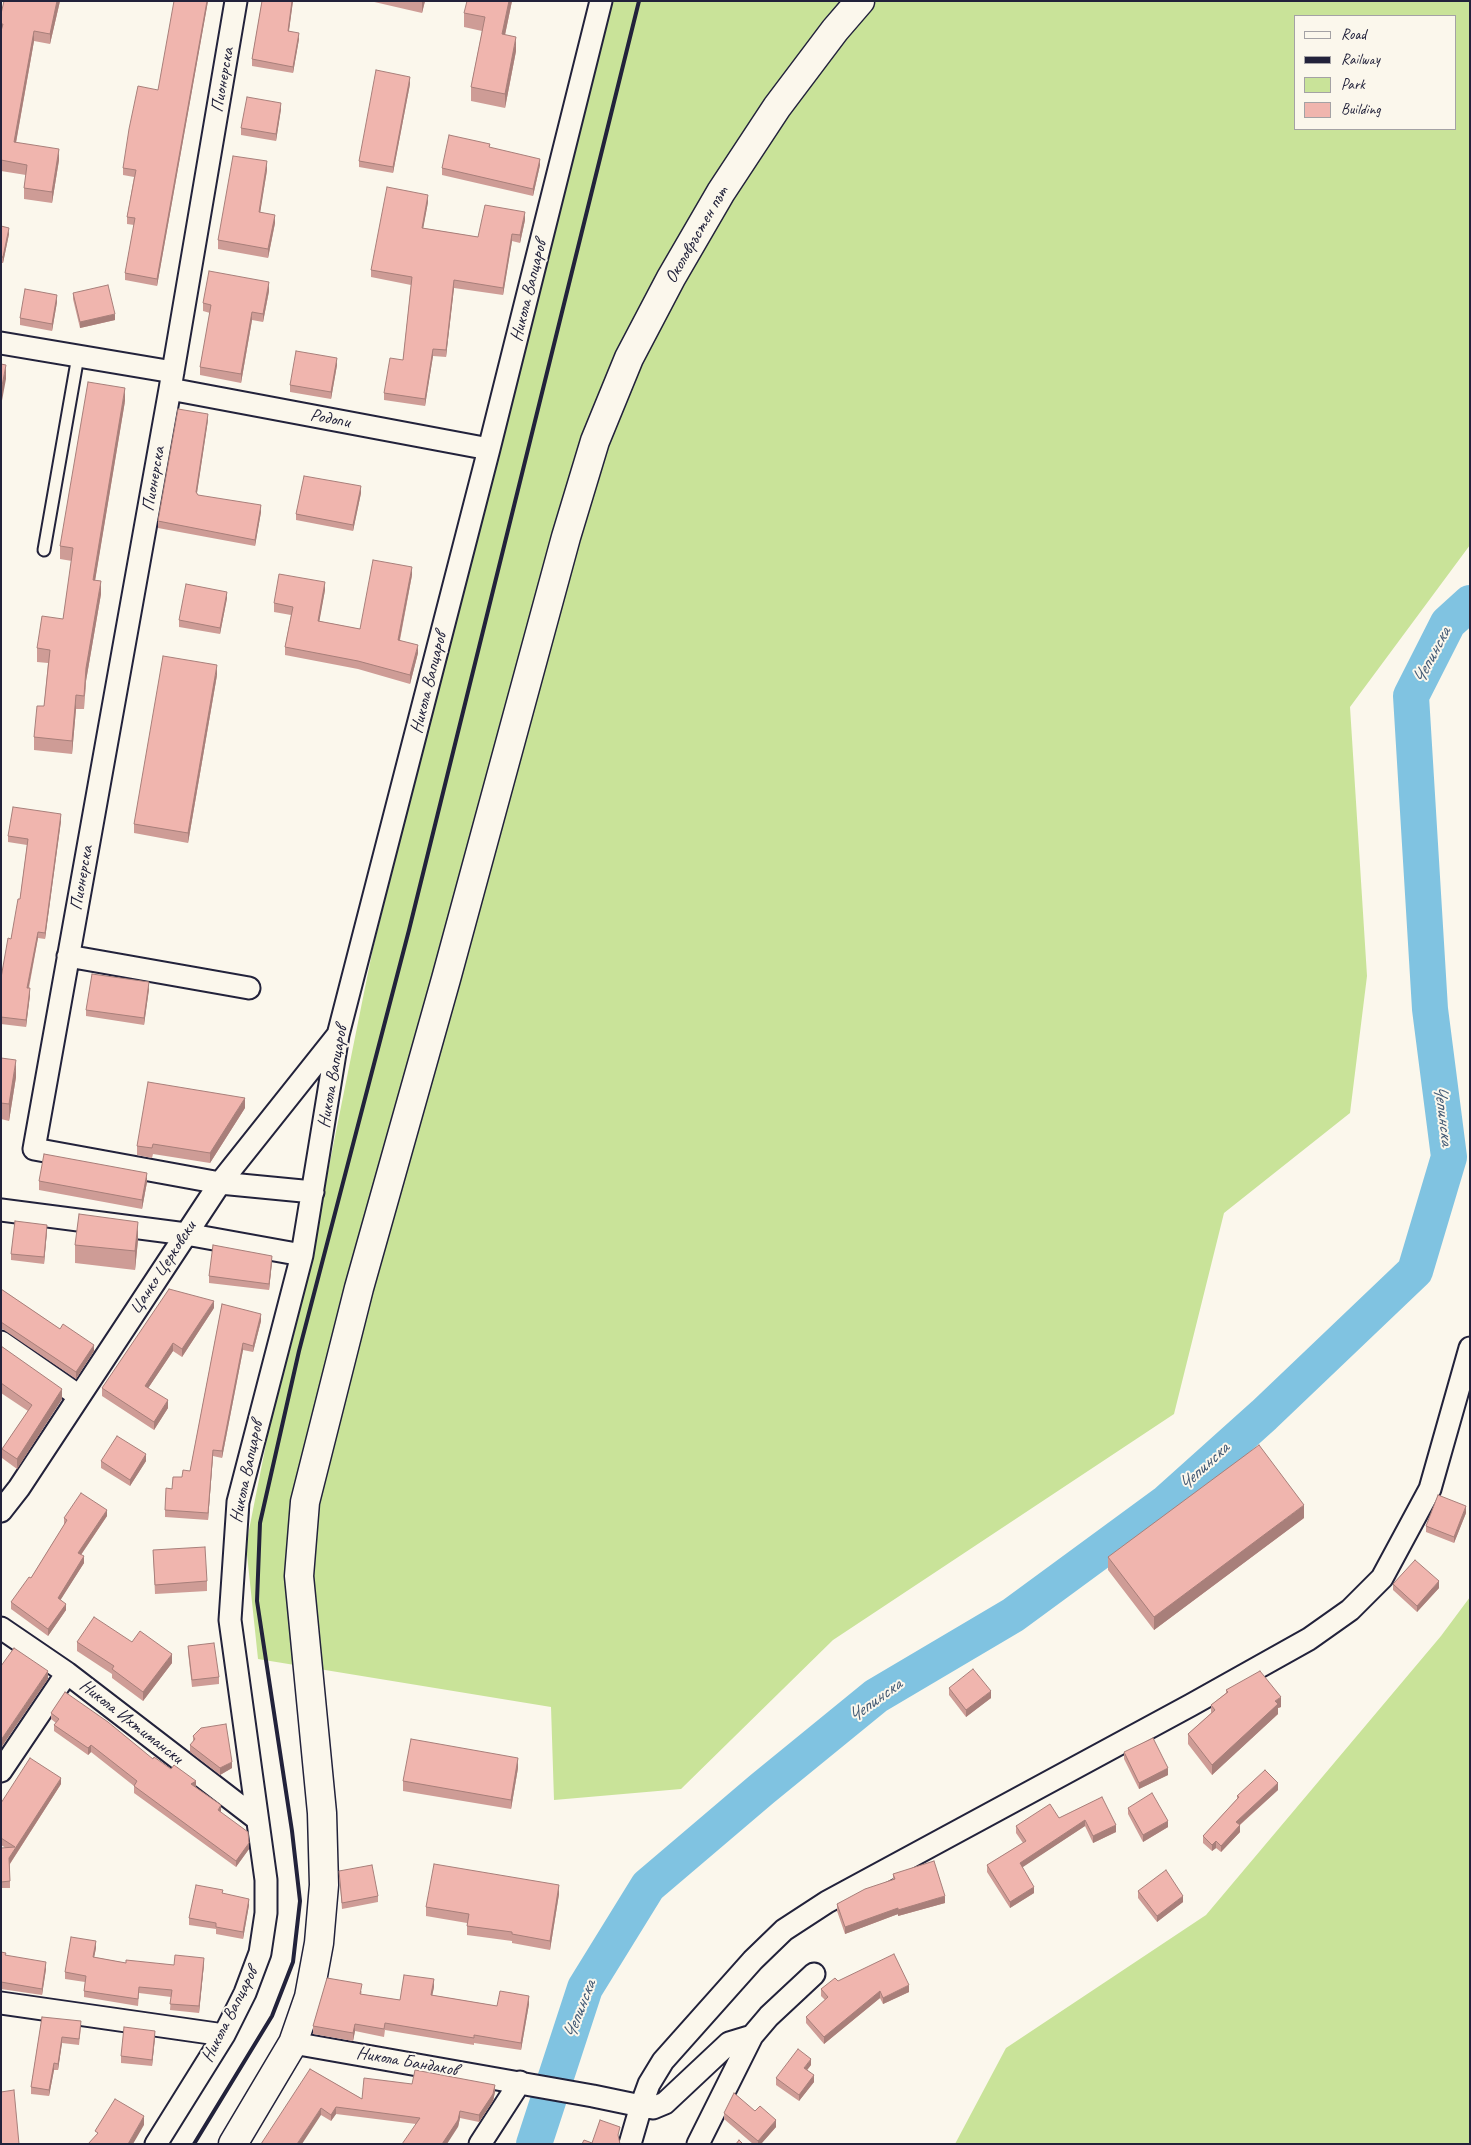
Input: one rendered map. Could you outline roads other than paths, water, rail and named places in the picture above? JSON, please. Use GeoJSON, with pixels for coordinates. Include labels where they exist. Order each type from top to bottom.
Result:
{"type":"FeatureCollection","features":[{"type":"Feature","properties":{"kind":"street","name":"Пионерска"},"geometry":{"type":"LineString","coordinates":[[236,1],[171,380],[34,1149],[220,1182],[313,1192]]}},
{"type":"Feature","properties":{"kind":"street","name":"Никола Вапцаров"},"geometry":{"type":"LineString","coordinates":[[156,2144],[224,2035],[245,1993],[262,1945],[266,1913],[266,1880],[230,1620],[238,1502],[302,1255],[338,1035],[489,449],[601,1]]}},
{"type":"Feature","properties":{"kind":"street","name":"Околовръстен път"},"geometry":{"type":"LineString","coordinates":[[293,2042],[309,1997],[319,1943],[324,1885],[322,1813],[299,1576],[305,1502],[359,1288],[579,494],[595,442],[629,358],[671,278],[721,192],[777,108],[835,30],[860,1]]}},
{"type":"Feature","properties":{"kind":"street","name":"Родопи"},"geometry":{"type":"LineString","coordinates":[[1,343],[78,356],[171,380],[489,449]]}},
{"type":"Feature","properties":{"kind":"street"},"geometry":{"type":"LineString","coordinates":[[68,956],[248,988]]}},
{"type":"Feature","properties":{"kind":"street","name":"Цанко Церковски"},"geometry":{"type":"LineString","coordinates":[[1,1511],[10,1483],[79,1396],[220,1182],[338,1035]]}},
{"type":"Feature","properties":{"kind":"street"},"geometry":{"type":"LineString","coordinates":[[1,1210],[186,1234],[302,1255]]}},
{"type":"Feature","properties":{"kind":"street"},"geometry":{"type":"LineString","coordinates":[[1,1342],[79,1396]]}},
{"type":"Feature","properties":{"kind":"street"},"geometry":{"type":"LineString","coordinates":[[630,2144],[641,2106],[650,2084],[663,2061],[753,1960],[784,1930],[827,1902],[1192,1705],[1309,1638],[1350,1610],[1382,1578],[1430,1489],[1470,1348]]}},
{"type":"Feature","properties":{"kind":"street","name":"Никола Ихтимански"},"geometry":{"type":"LineString","coordinates":[[1,1628],[67,1673],[257,1819]]}},
{"type":"Feature","properties":{"kind":"street"},"geometry":{"type":"LineString","coordinates":[[1,1771],[67,1673]]}},
{"type":"Feature","properties":{"kind":"street"},"geometry":{"type":"LineString","coordinates":[[698,2144],[752,2036],[769,2016],[814,1974]]}},
{"type":"Feature","properties":{"kind":"street"},"geometry":{"type":"LineString","coordinates":[[1,2003],[224,2035]]}},
{"type":"Feature","properties":{"kind":"street","name":"Никола Бандаков"},"geometry":{"type":"LineString","coordinates":[[293,2042],[652,2108],[665,2104],[729,2044],[752,2036]]}},
{"type":"Feature","properties":{"kind":"street"},"geometry":{"type":"LineString","coordinates":[[234,2144],[293,2042]]}},
{"type":"Feature","properties":{"kind":"street"},"geometry":{"type":"LineString","coordinates":[[480,2144],[523,2083]]}},
{"type":"Feature","properties":{"kind":"lane"},"geometry":{"type":"LineString","coordinates":[[44,550],[78,356]]}},
{"type":"Feature","properties":{"kind":"waterway","name":"Чепинска"},"geometry":{"type":"LineString","coordinates":[[534,2144],[585,1988],[648,1886],[762,1789],[876,1696],[1013,1615],[1167,1502],[1264,1415],[1415,1271],[1449,1157],[1430,1009],[1411,696],[1448,623],[1470,603]]}},
{"type":"Feature","properties":{"kind":"railway"},"geometry":{"type":"LineString","coordinates":[[194,2144],[272,2016],[293,1962],[300,1901],[292,1831],[257,1601],[260,1523],[299,1351],[409,930],[639,1]]}}]}
